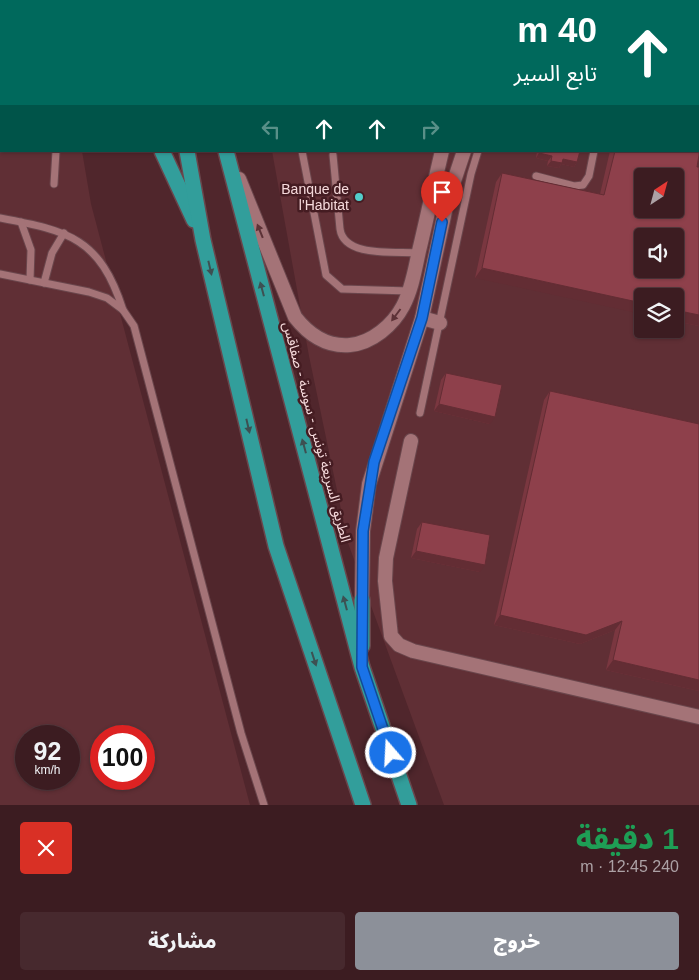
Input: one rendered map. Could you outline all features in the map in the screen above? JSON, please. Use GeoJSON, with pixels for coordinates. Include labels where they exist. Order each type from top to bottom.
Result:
{"type":"FeatureCollection","features":[{"type":"Feature","properties":{"kind":"highway"},"geometry":{"type":"LineString","coordinates":[[162,152],[203,240]]}},
{"type":"Feature","properties":{"kind":"highway"},"geometry":{"type":"LineString","coordinates":[[186,152],[203,240],[276,546],[363,805]]}},
{"type":"Feature","properties":{"kind":"highway","name":"الطريق السريعة تونس - سوسة - صفاقس"},"geometry":{"type":"LineString","coordinates":[[227,152],[362,667],[409,805]]}},
{"type":"Feature","properties":{"kind":"highway"},"geometry":{"type":"LineString","coordinates":[[362,600],[362,667]]}},
{"type":"Feature","properties":{"kind":"street"},"geometry":{"type":"LineString","coordinates":[[227,152],[291,308],[309,332],[336,344],[364,342],[376,336],[396,317],[409,291],[442,152]]}},
{"type":"Feature","properties":{"kind":"street"},"geometry":{"type":"LineString","coordinates":[[362,600],[363,531],[369,484],[422,318],[446,202],[464,152]]}},
{"type":"Feature","properties":{"kind":"street"},"geometry":{"type":"LineString","coordinates":[[422,318],[440,322]]}},
{"type":"Feature","properties":{"kind":"street"},"geometry":{"type":"LineString","coordinates":[[411,441],[385,568],[391,636],[399,645],[413,651],[699,717]]}},
{"type":"Feature","properties":{"kind":"lane"},"geometry":{"type":"LineString","coordinates":[[54,184],[56,152]]}},
{"type":"Feature","properties":{"kind":"lane"},"geometry":{"type":"LineString","coordinates":[[302,152],[326,275],[342,288],[409,291]]}},
{"type":"Feature","properties":{"kind":"lane"},"geometry":{"type":"LineString","coordinates":[[420,413],[471,174],[478,152]]}},
{"type":"Feature","properties":{"kind":"lane"},"geometry":{"type":"LineString","coordinates":[[536,176],[574,186],[584,184],[589,176],[594,152]]}},
{"type":"Feature","properties":{"kind":"lane"},"geometry":{"type":"LineString","coordinates":[[332,155],[343,240],[358,249],[419,253]]}},
{"type":"Feature","properties":{"kind":"lane"},"geometry":{"type":"LineString","coordinates":[[0,218],[64,232],[78,239],[101,263],[114,286],[123,310],[134,326],[241,733],[264,805]]}},
{"type":"Feature","properties":{"kind":"lane"},"geometry":{"type":"LineString","coordinates":[[21,222],[31,250],[30,280]]}},
{"type":"Feature","properties":{"kind":"lane"},"geometry":{"type":"LineString","coordinates":[[44,283],[52,253],[64,232]]}},
{"type":"Feature","properties":{"kind":"lane"},"geometry":{"type":"LineString","coordinates":[[0,274],[108,298],[123,310]]}},
{"type":"Feature","properties":{"kind":"shaded area"},"geometry":{"type":"Polygon","coordinates":[[[0,152],[82,152],[91,204],[250,805],[0,805],[0,152]]]}},
{"type":"Feature","properties":{"kind":"shaded area"},"geometry":{"type":"Polygon","coordinates":[[[272,152],[699,152],[699,805],[444,805],[348,543],[309,356],[272,152]]]}},
{"type":"Feature","properties":{"kind":"building"},"geometry":{"type":"Polygon","coordinates":[[[580,152],[577,162],[563,159],[562,163],[551,161],[552,156],[539,153],[580,152]]]}},
{"type":"Feature","properties":{"kind":"building"},"geometry":{"type":"Polygon","coordinates":[[[615,152],[699,152],[697,167],[699,167],[699,315],[684,312],[684,288],[634,288],[634,301],[482,268],[502,173],[604,195],[615,152]]]}},
{"type":"Feature","properties":{"kind":"building"},"geometry":{"type":"Polygon","coordinates":[[[446,373],[502,385],[495,417],[439,404],[446,373]]]}},
{"type":"Feature","properties":{"kind":"building"},"geometry":{"type":"Polygon","coordinates":[[[550,391],[699,424],[699,680],[613,660],[622,621],[586,635],[500,615],[550,391]]]}},
{"type":"Feature","properties":{"kind":"building"},"geometry":{"type":"Polygon","coordinates":[[[422,522],[490,535],[485,565],[416,551],[422,522]]]}},
{"type":"Feature","properties":{"kind":"place","name":"Banque de l'Habitat"},"geometry":{"type":"Point","coordinates":[359,197]}},
{"type":"Feature","properties":{"kind":"route"},"geometry":{"type":"LineString","coordinates":[[391,753],[362,667],[363,531],[374,462],[422,318],[442,222]]}}]}
